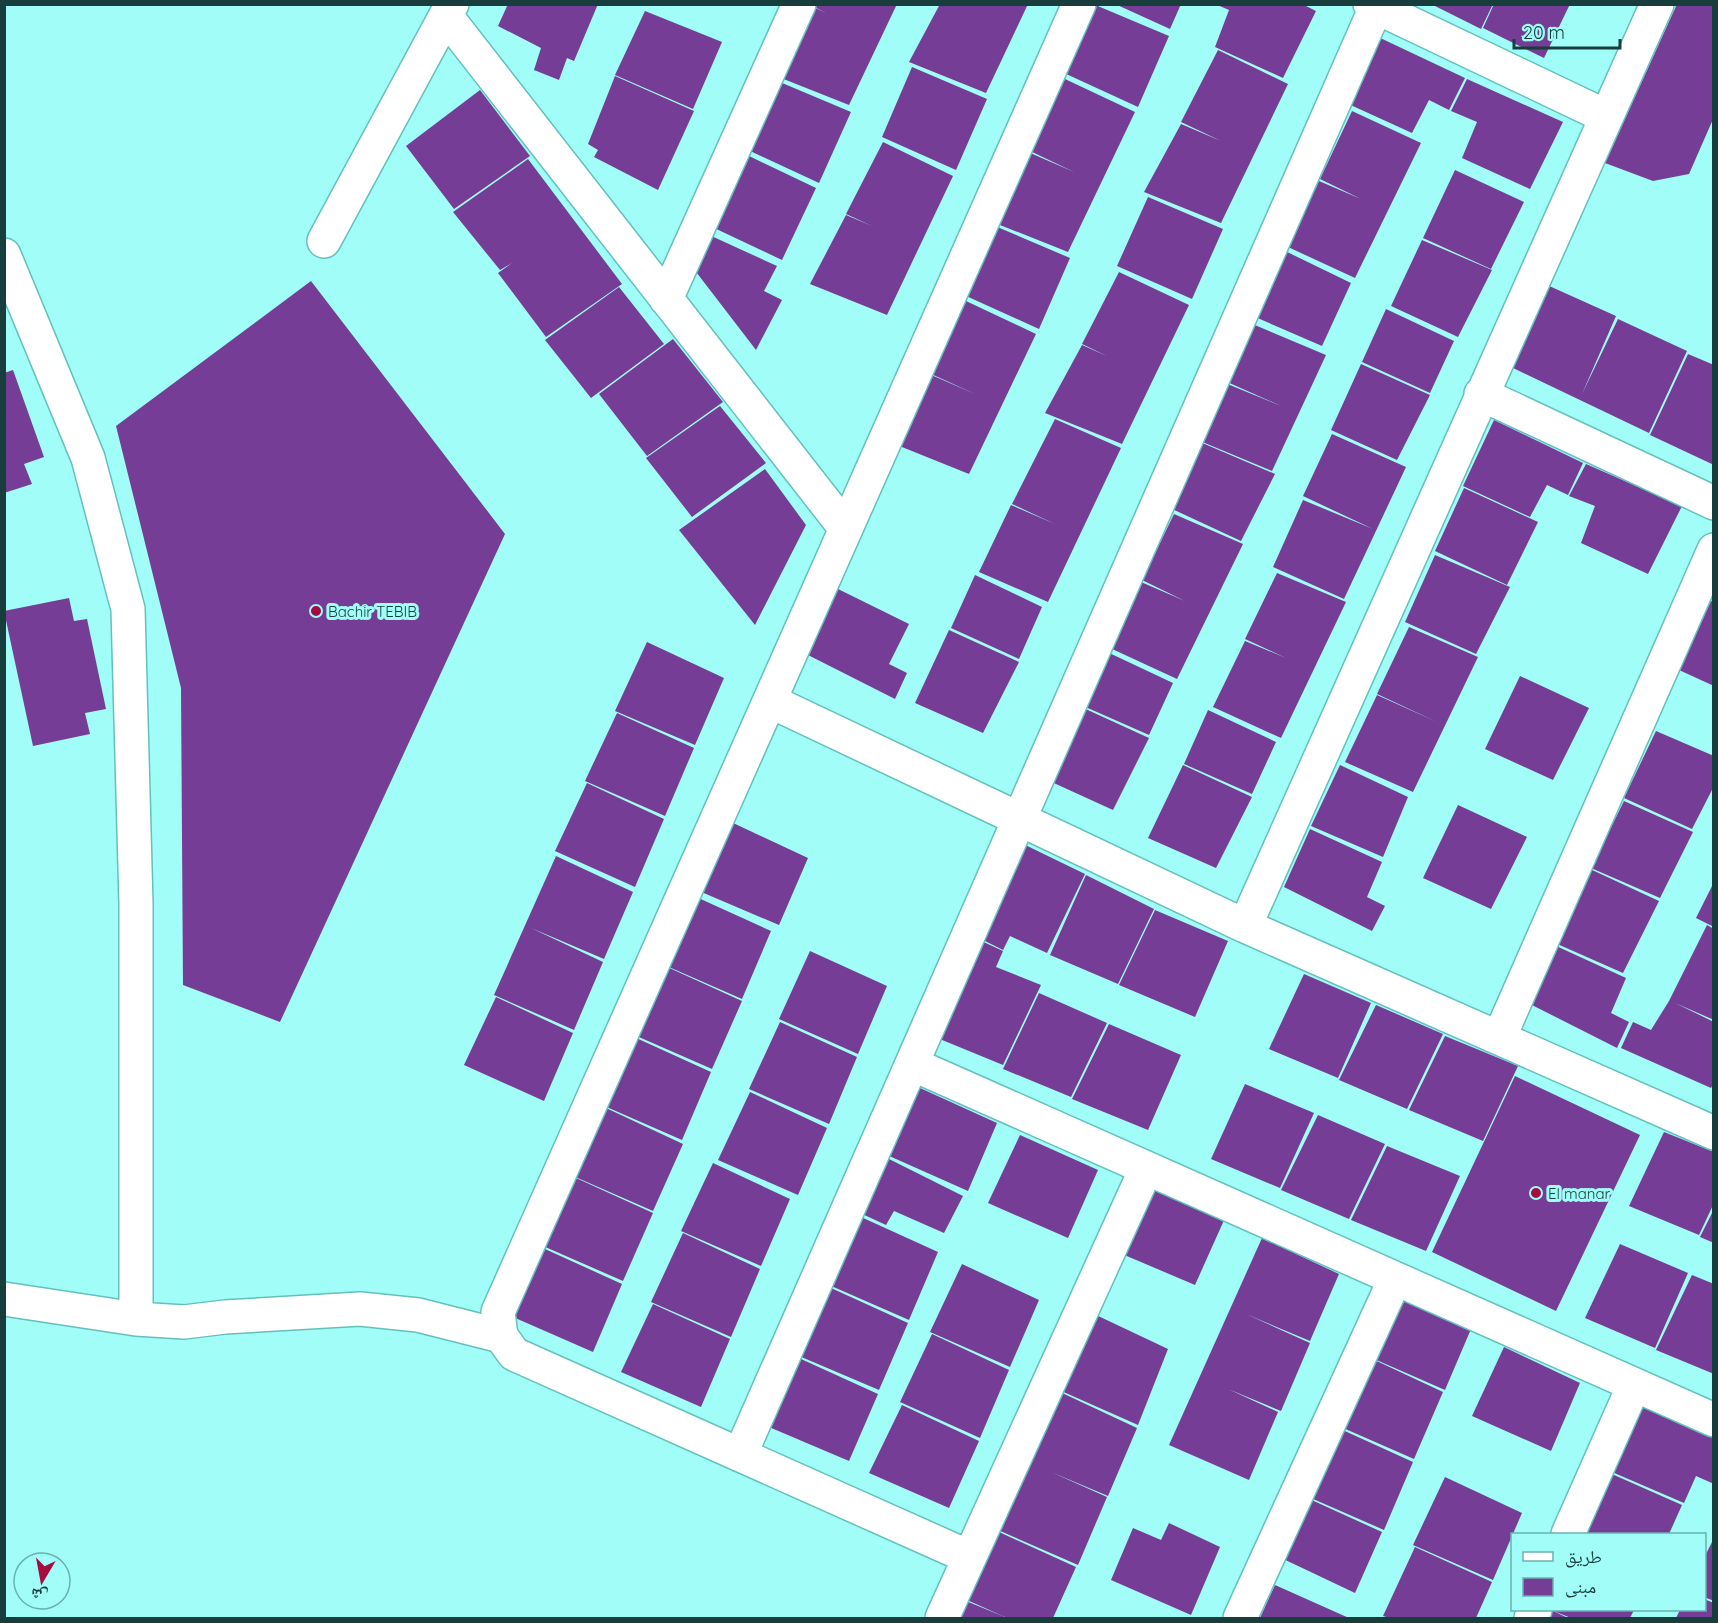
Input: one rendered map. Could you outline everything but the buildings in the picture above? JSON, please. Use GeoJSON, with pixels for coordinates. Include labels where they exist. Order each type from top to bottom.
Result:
{"type":"FeatureCollection","features":[{"type":"Feature","properties":{"kind":"street"},"geometry":{"type":"LineString","coordinates":[[666,298],[799,4]]}},
{"type":"Feature","properties":{"kind":"street"},"geometry":{"type":"LineString","coordinates":[[969,1557],[514,1354],[501,1336],[498,1312],[1079,4]]}},
{"type":"Feature","properties":{"kind":"street"},"geometry":{"type":"LineString","coordinates":[[1245,926],[1657,4]]}},
{"type":"Feature","properties":{"kind":"street"},"geometry":{"type":"LineString","coordinates":[[740,1455],[1373,6],[1605,116]]}},
{"type":"Feature","properties":{"kind":"street"},"geometry":{"type":"LineString","coordinates":[[324,241],[449,10],[666,298],[846,529]]}},
{"type":"Feature","properties":{"kind":"street"},"geometry":{"type":"LineString","coordinates":[[4,255],[88,458],[128,609],[136,904],[136,1319]]}},
{"type":"Feature","properties":{"kind":"street"},"geometry":{"type":"LineString","coordinates":[[1481,394],[1713,503]]}},
{"type":"Feature","properties":{"kind":"street"},"geometry":{"type":"LineString","coordinates":[[1499,1038],[1713,550]]}},
{"type":"Feature","properties":{"kind":"street"},"geometry":{"type":"LineString","coordinates":[[770,701],[1245,926],[1713,1133]]}},
{"type":"Feature","properties":{"kind":"street"},"geometry":{"type":"LineString","coordinates":[[912,1065],[1713,1420]]}},
{"type":"Feature","properties":{"kind":"street"},"geometry":{"type":"LineString","coordinates":[[942,1618],[1146,1169]]}},
{"type":"Feature","properties":{"kind":"street"},"geometry":{"type":"LineString","coordinates":[[1240,1618],[1395,1279]]}},
{"type":"Feature","properties":{"kind":"street"},"geometry":{"type":"LineString","coordinates":[[4,1299],[136,1319],[184,1322],[225,1317],[360,1309],[418,1315],[501,1336]]}},
{"type":"Feature","properties":{"kind":"street"},"geometry":{"type":"LineString","coordinates":[[1568,1533],[1634,1385]]}},
{"type":"Feature","properties":{"kind":"place","name":"Bachir TEBIB"},"geometry":{"type":"Point","coordinates":[316,611]}},
{"type":"Feature","properties":{"kind":"place","name":"El manar"},"geometry":{"type":"Point","coordinates":[1536,1193]}}]}
